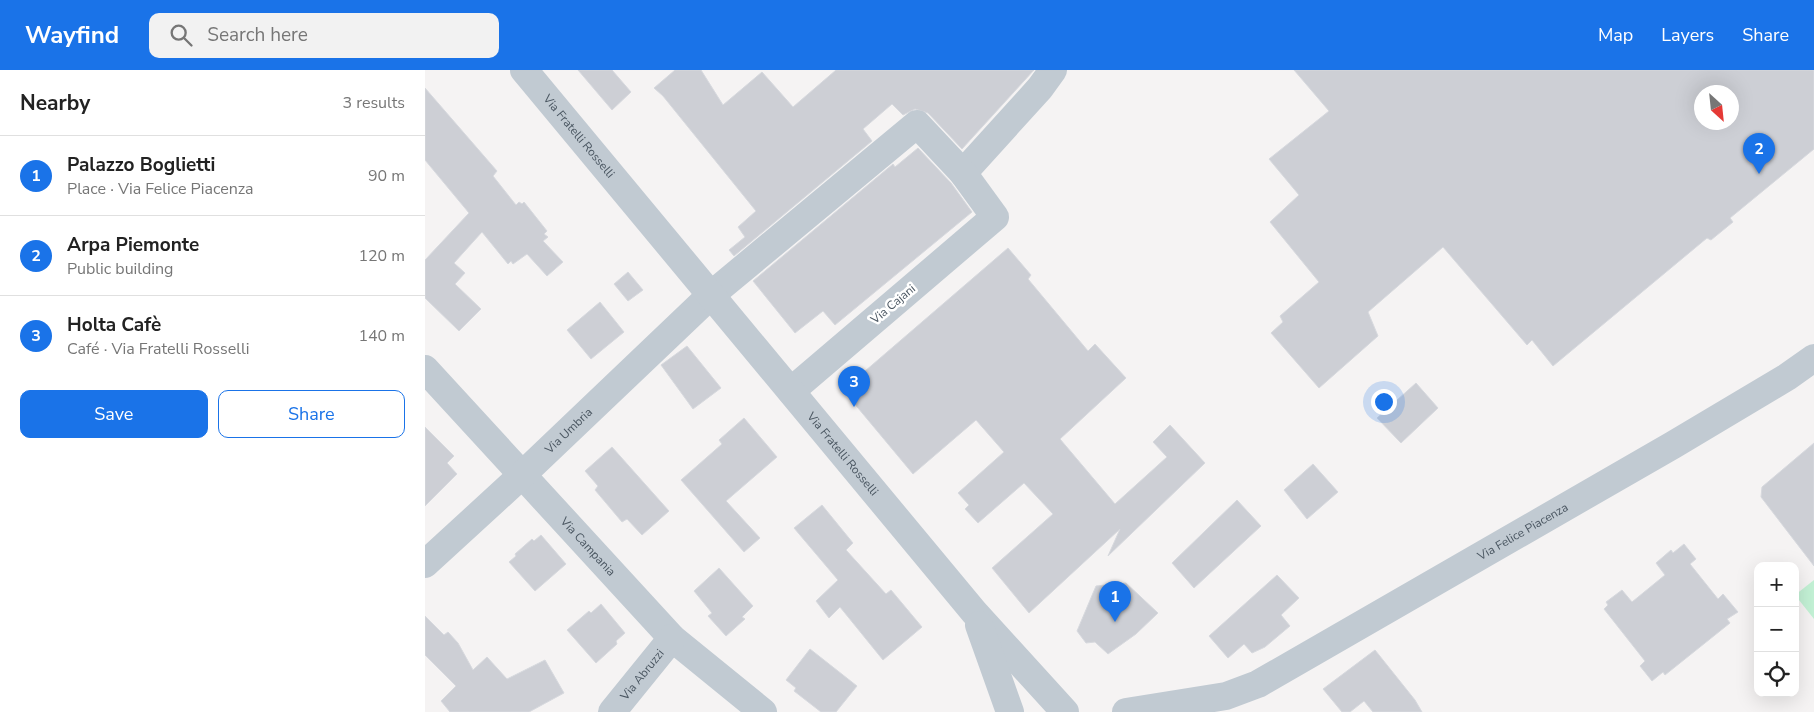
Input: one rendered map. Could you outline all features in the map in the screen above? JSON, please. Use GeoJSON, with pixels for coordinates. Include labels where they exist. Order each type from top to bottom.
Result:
{"type":"FeatureCollection","features":[{"type":"Feature","properties":{"kind":"street","name":"Via Fratelli Rosselli"},"geometry":{"type":"LineString","coordinates":[[524,70],[974,612],[1065,712]]}},
{"type":"Feature","properties":{"kind":"street"},"geometry":{"type":"LineString","coordinates":[[711,295],[917,124],[963,173],[1040,88],[1053,70]]}},
{"type":"Feature","properties":{"kind":"street","name":"Via Cajani"},"geometry":{"type":"LineString","coordinates":[[791,392],[995,218],[963,173]]}},
{"type":"Feature","properties":{"kind":"street","name":"Via Umbria"},"geometry":{"type":"LineString","coordinates":[[425,564],[521,476],[711,295]]}},
{"type":"Feature","properties":{"kind":"street","name":"Via Felice Piacenza"},"geometry":{"type":"LineString","coordinates":[[1126,712],[1226,696],[1258,684],[1673,445],[1779,382],[1814,358]]}},
{"type":"Feature","properties":{"kind":"street","name":"Via Campania"},"geometry":{"type":"LineString","coordinates":[[425,369],[521,476],[672,638],[763,712]]}},
{"type":"Feature","properties":{"kind":"street","name":"Via Fratelli Rosselli"},"geometry":{"type":"LineString","coordinates":[[974,612],[1010,712]]}},
{"type":"Feature","properties":{"kind":"street","name":"Via Abruzzi"},"geometry":{"type":"LineString","coordinates":[[612,712],[672,638]]}},
{"type":"Feature","properties":{"kind":"street","name":"Via Felice Piacenza"},"geometry":{"type":"LineString","coordinates":[[1201,712],[1226,696]]}},
{"type":"Feature","properties":{"kind":"green space"},"geometry":{"type":"Polygon","coordinates":[[[1814,580],[1814,619],[1799,600],[1799,592],[1814,580]]]}},
{"type":"Feature","properties":{"kind":"building"},"geometry":{"type":"Polygon","coordinates":[[[578,70],[612,70],[631,92],[612,110],[578,70]]]}},
{"type":"Feature","properties":{"kind":"building"},"geometry":{"type":"Polygon","coordinates":[[[675,70],[701,70],[723,105],[762,72],[793,107],[836,70],[1034,70],[962,149],[928,113],[915,109],[903,115],[892,104],[863,129],[872,141],[734,256],[729,250],[745,237],[738,227],[756,211],[663,96],[654,88],[675,70]]]}},
{"type":"Feature","properties":{"kind":"building"},"geometry":{"type":"Polygon","coordinates":[[[1294,70],[1814,70],[1814,149],[1730,218],[1733,222],[1711,240],[1707,238],[1553,366],[1532,340],[1527,345],[1443,247],[1368,312],[1378,336],[1319,388],[1271,333],[1283,322],[1280,316],[1319,282],[1270,222],[1299,195],[1269,159],[1329,111],[1294,70]]]}},
{"type":"Feature","properties":{"kind":"building"},"geometry":{"type":"Polygon","coordinates":[[[425,88],[497,171],[493,176],[516,205],[519,202],[522,204],[524,202],[547,231],[544,234],[548,237],[543,241],[563,262],[547,276],[527,254],[513,264],[511,261],[508,264],[482,232],[454,263],[465,273],[455,284],[481,309],[459,331],[425,298],[425,260],[469,213],[425,160],[425,88]]]}},
{"type":"Feature","properties":{"kind":"building"},"geometry":{"type":"Polygon","coordinates":[[[918,148],[951,183],[972,212],[835,325],[823,311],[795,333],[753,281],[893,164],[895,167],[918,148]]]}},
{"type":"Feature","properties":{"kind":"building"},"geometry":{"type":"Polygon","coordinates":[[[1008,248],[1031,275],[1028,279],[1088,351],[1095,344],[1126,378],[1060,439],[1115,504],[1167,457],[1153,442],[1170,425],[1205,463],[1108,556],[1120,529],[1029,613],[992,568],[1053,514],[1024,483],[978,523],[965,509],[969,505],[958,493],[1004,452],[976,420],[913,474],[843,390],[1008,248]]]}},
{"type":"Feature","properties":{"kind":"building"},"geometry":{"type":"Polygon","coordinates":[[[628,272],[643,290],[628,301],[614,284],[628,272]]]}},
{"type":"Feature","properties":{"kind":"building"},"geometry":{"type":"Polygon","coordinates":[[[600,302],[624,332],[591,359],[567,330],[600,302]]]}},
{"type":"Feature","properties":{"kind":"building"},"geometry":{"type":"Polygon","coordinates":[[[687,346],[721,388],[693,409],[661,365],[687,346]]]}},
{"type":"Feature","properties":{"kind":"building"},"geometry":{"type":"Polygon","coordinates":[[[1416,383],[1438,408],[1401,443],[1377,418],[1416,383]]]}},
{"type":"Feature","properties":{"kind":"building"},"geometry":{"type":"Polygon","coordinates":[[[744,418],[777,457],[726,501],[760,538],[744,552],[681,480],[722,444],[719,440],[744,418]]]}},
{"type":"Feature","properties":{"kind":"building"},"geometry":{"type":"Polygon","coordinates":[[[425,427],[454,456],[447,463],[457,474],[425,506],[425,427]]]}},
{"type":"Feature","properties":{"kind":"building"},"geometry":{"type":"Polygon","coordinates":[[[1814,443],[1814,566],[1761,497],[1762,487],[1814,443]]]}},
{"type":"Feature","properties":{"kind":"building"},"geometry":{"type":"Polygon","coordinates":[[[612,447],[669,511],[642,535],[627,519],[622,522],[595,490],[598,486],[585,471],[612,447]]]}},
{"type":"Feature","properties":{"kind":"building"},"geometry":{"type":"Polygon","coordinates":[[[1313,464],[1338,492],[1307,519],[1284,490],[1313,464]]]}},
{"type":"Feature","properties":{"kind":"building"},"geometry":{"type":"Polygon","coordinates":[[[1237,500],[1261,526],[1194,588],[1172,563],[1237,500]]]}},
{"type":"Feature","properties":{"kind":"building"},"geometry":{"type":"Polygon","coordinates":[[[822,505],[853,543],[846,550],[886,594],[891,590],[922,627],[883,660],[840,607],[829,618],[816,601],[838,580],[794,528],[822,505]]]}},
{"type":"Feature","properties":{"kind":"building"},"geometry":{"type":"Polygon","coordinates":[[[541,535],[566,564],[535,591],[509,562],[532,539],[534,541],[541,535]]]}},
{"type":"Feature","properties":{"kind":"building"},"geometry":{"type":"Polygon","coordinates":[[[1684,544],[1696,559],[1690,564],[1718,599],[1723,594],[1738,612],[1727,619],[1730,623],[1665,675],[1663,672],[1652,681],[1640,666],[1645,661],[1604,609],[1608,605],[1606,602],[1622,590],[1632,602],[1665,575],[1656,563],[1671,550],[1673,553],[1684,544]]]}},
{"type":"Feature","properties":{"kind":"building"},"geometry":{"type":"Polygon","coordinates":[[[719,568],[753,606],[742,617],[745,619],[726,636],[708,616],[712,613],[694,591],[719,568]]]}},
{"type":"Feature","properties":{"kind":"building"},"geometry":{"type":"Polygon","coordinates":[[[1277,575],[1299,598],[1281,615],[1290,626],[1265,647],[1252,653],[1244,644],[1228,658],[1209,636],[1277,575]]]}},
{"type":"Feature","properties":{"kind":"building"},"geometry":{"type":"Polygon","coordinates":[[[1126,583],[1158,613],[1136,634],[1108,654],[1095,642],[1086,643],[1077,631],[1096,586],[1126,583]]]}},
{"type":"Feature","properties":{"kind":"building"},"geometry":{"type":"Polygon","coordinates":[[[601,604],[625,633],[616,641],[617,644],[596,663],[567,630],[589,611],[591,613],[601,604]]]}},
{"type":"Feature","properties":{"kind":"building"},"geometry":{"type":"Polygon","coordinates":[[[425,616],[444,635],[448,632],[458,643],[473,670],[487,657],[507,679],[545,660],[564,693],[529,712],[450,712],[441,701],[456,686],[425,655],[425,616]]]}},
{"type":"Feature","properties":{"kind":"building"},"geometry":{"type":"Polygon","coordinates":[[[810,649],[857,686],[836,712],[821,712],[794,691],[796,688],[786,680],[810,649]]]}},
{"type":"Feature","properties":{"kind":"building"},"geometry":{"type":"Polygon","coordinates":[[[1375,650],[1415,700],[1422,712],[1373,712],[1364,701],[1350,712],[1342,712],[1323,689],[1375,650]]]}},
{"type":"Feature","properties":{"kind":"place","name":"Arpa Piemonte"},"geometry":{"type":"Point","coordinates":[1759,174]}},
{"type":"Feature","properties":{"kind":"place","name":"Holta Cafè"},"geometry":{"type":"Point","coordinates":[854,407]}},
{"type":"Feature","properties":{"kind":"place","name":"Palazzo Boglietti"},"geometry":{"type":"Point","coordinates":[1115,622]}}]}
